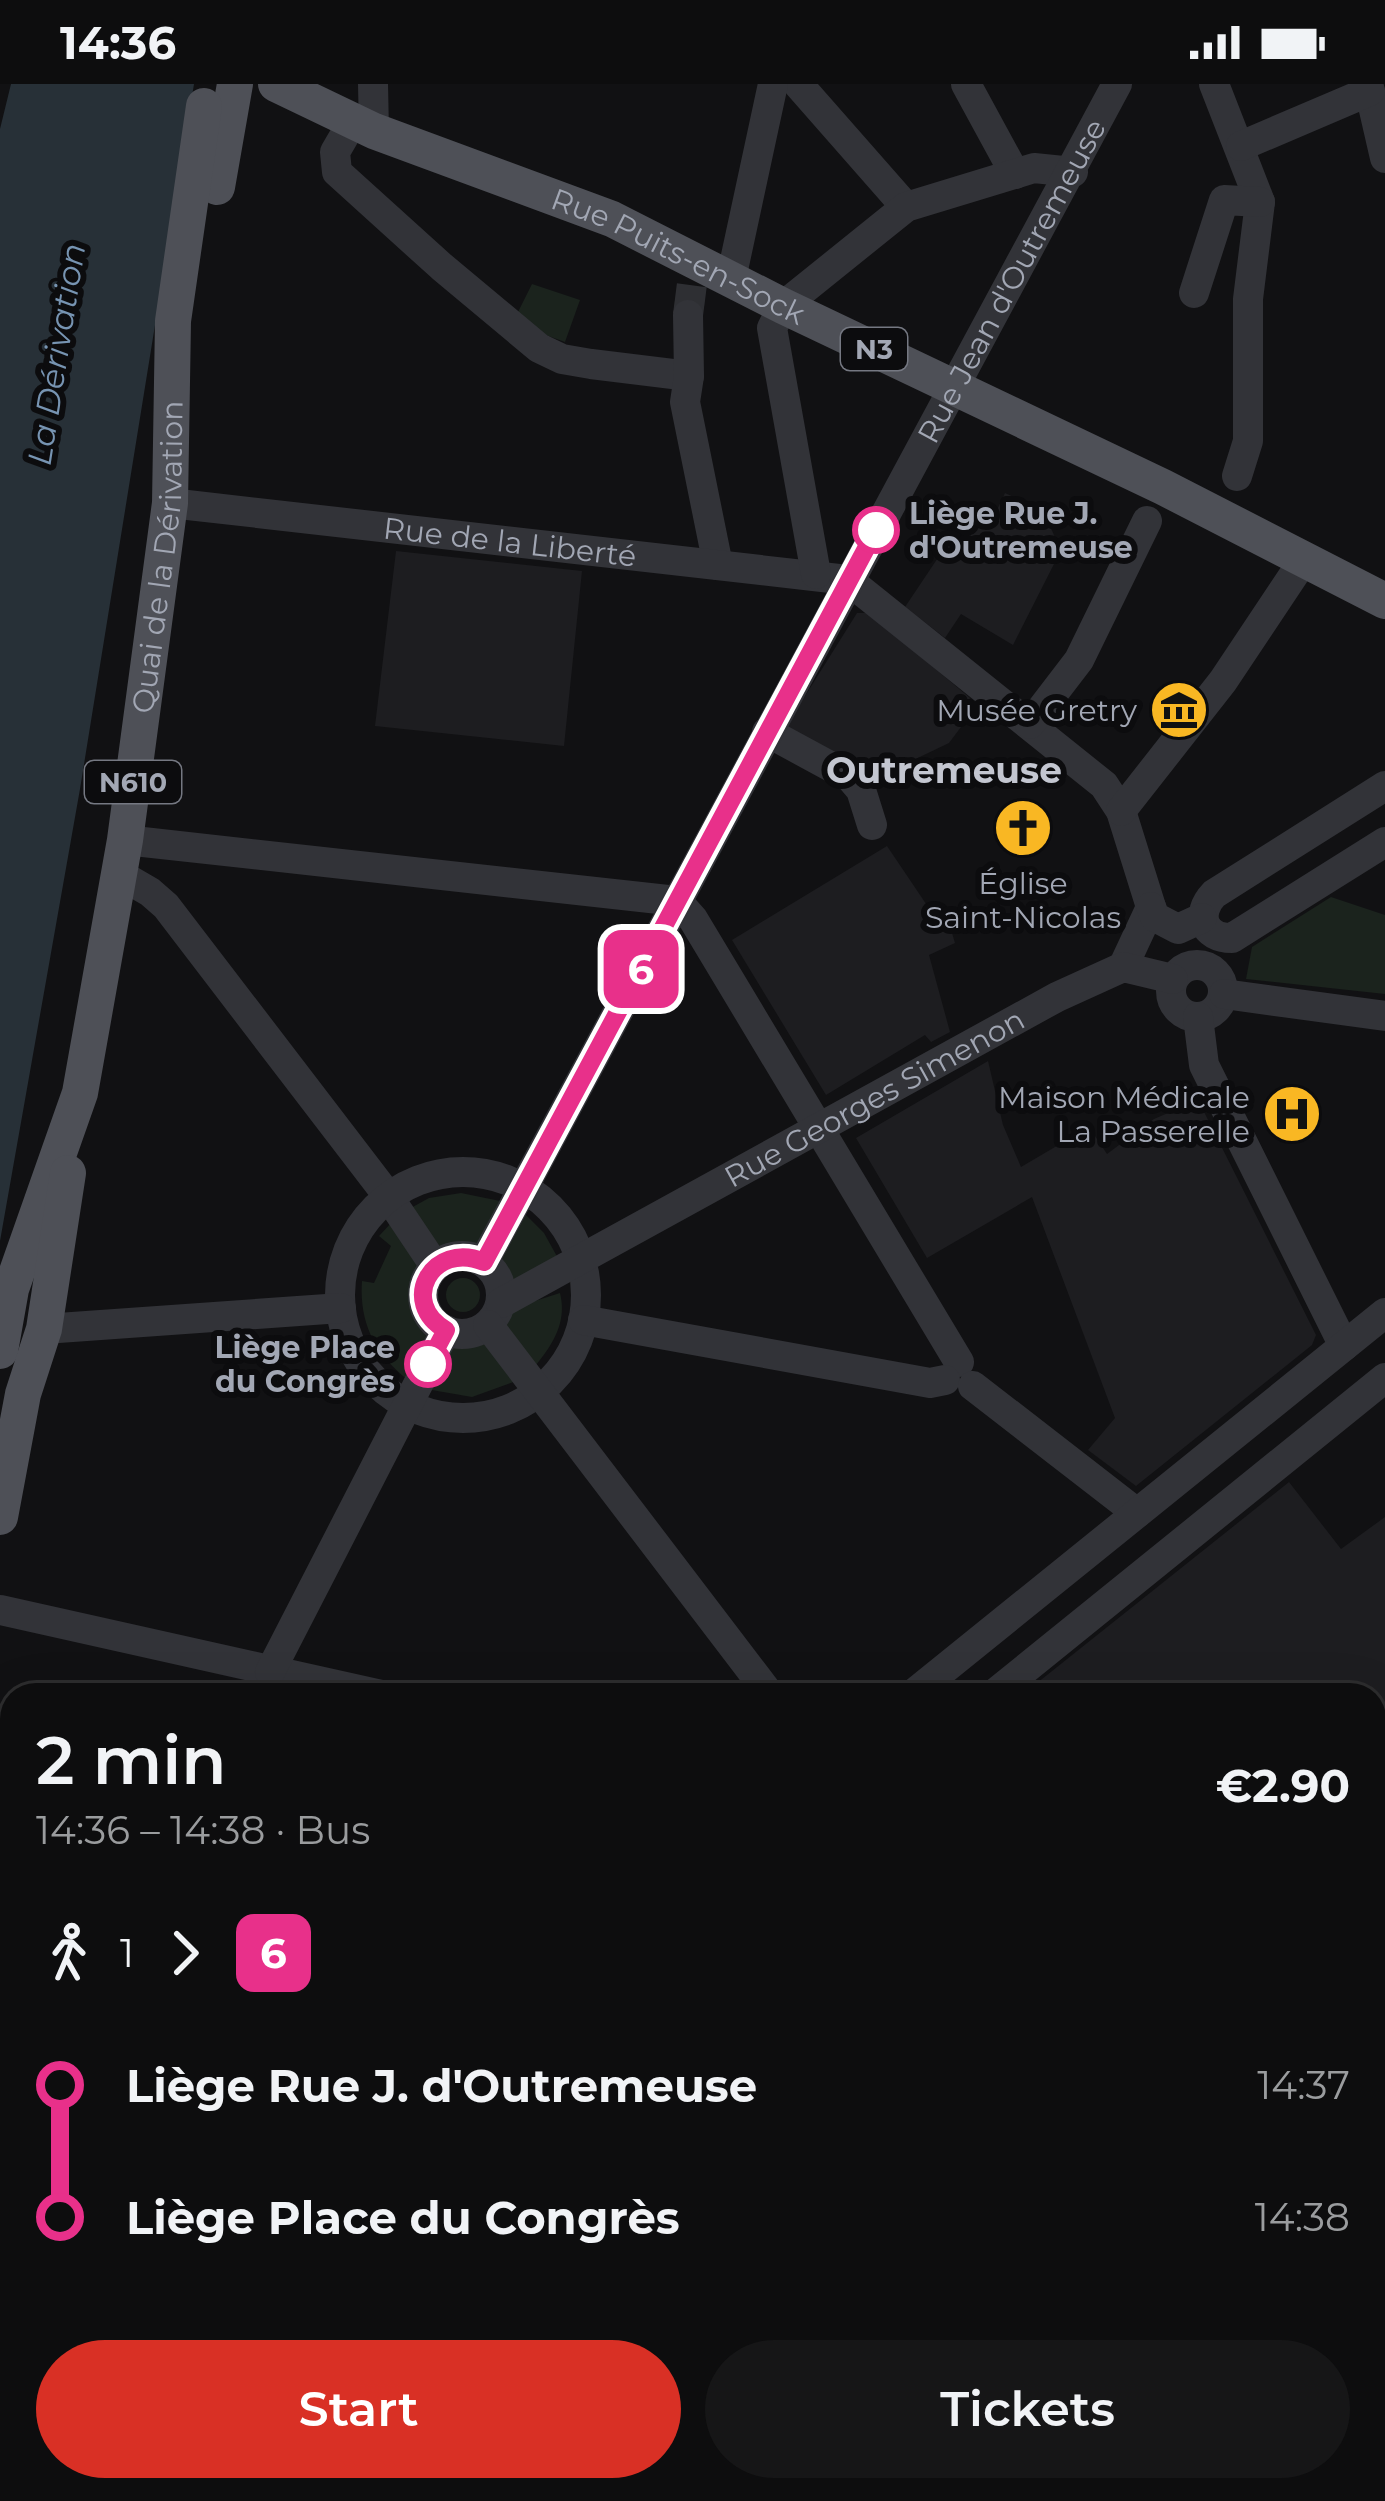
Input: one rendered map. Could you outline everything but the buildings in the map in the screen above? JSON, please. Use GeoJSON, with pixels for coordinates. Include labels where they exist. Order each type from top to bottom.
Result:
{"type":"FeatureCollection","features":[{"type":"Feature","properties":{"kind":"main road","name":"N610"},"geometry":{"type":"LineString","coordinates":[[171,486],[235,84]]}},
{"type":"Feature","properties":{"kind":"main road","name":"N3"},"geometry":{"type":"LineString","coordinates":[[276,84],[364,126]]}},
{"type":"Feature","properties":{"kind":"main road","name":"Quai de la Dérivation"},"geometry":{"type":"LineString","coordinates":[[0,1351],[11,1289],[80,1093],[122,857],[171,486],[173,322],[204,106]]}},
{"type":"Feature","properties":{"kind":"main road","name":"Rue Puits-en-Sock"},"geometry":{"type":"LineString","coordinates":[[364,126],[613,219],[696,270],[731,279],[955,386],[1385,601]]}},
{"type":"Feature","properties":{"kind":"main road","name":"N610"},"geometry":{"type":"LineString","coordinates":[[0,1517],[23,1394],[44,1329],[80,1093]]}},
{"type":"Feature","properties":{"kind":"street"},"geometry":{"type":"LineString","coordinates":[[373,84],[364,126],[335,152],[337,172],[539,347],[562,359],[689,376]]}},
{"type":"Feature","properties":{"kind":"street"},"geometry":{"type":"LineString","coordinates":[[731,279],[772,84]]}},
{"type":"Feature","properties":{"kind":"street"},"geometry":{"type":"LineString","coordinates":[[798,84],[906,207]]}},
{"type":"Feature","properties":{"kind":"street","name":"Rue Jean d'Outremeuse"},"geometry":{"type":"LineString","coordinates":[[484,1262],[1117,84]]}},
{"type":"Feature","properties":{"kind":"street"},"geometry":{"type":"LineString","coordinates":[[1214,84],[1260,202],[1248,299],[1248,441],[1237,476]]}},
{"type":"Feature","properties":{"kind":"street"},"geometry":{"type":"LineString","coordinates":[[972,86],[1015,174]]}},
{"type":"Feature","properties":{"kind":"street"},"geometry":{"type":"LineString","coordinates":[[1240,146],[1369,88],[1384,146]]}},
{"type":"Feature","properties":{"kind":"street"},"geometry":{"type":"LineString","coordinates":[[816,574],[772,328],[783,306],[906,207],[1034,168],[1073,172]]}},
{"type":"Feature","properties":{"kind":"street"},"geometry":{"type":"LineString","coordinates":[[1194,293],[1224,200],[1260,202]]}},
{"type":"Feature","properties":{"kind":"street"},"geometry":{"type":"LineString","coordinates":[[688,315],[685,402],[718,565]]}},
{"type":"Feature","properties":{"kind":"street","name":"Rue de la Liberté"},"geometry":{"type":"LineString","coordinates":[[171,486],[848,580]]}},
{"type":"Feature","properties":{"kind":"street"},"geometry":{"type":"LineString","coordinates":[[1030,724],[1079,660],[1147,521]]}},
{"type":"Feature","properties":{"kind":"street"},"geometry":{"type":"LineString","coordinates":[[1121,811],[1237,662],[1305,558]]}},
{"type":"Feature","properties":{"kind":"street"},"geometry":{"type":"LineString","coordinates":[[848,580],[1104,784],[1121,811],[1155,917],[1178,929],[1209,940],[1241,933],[1385,842]]}},
{"type":"Feature","properties":{"kind":"street"},"geometry":{"type":"LineString","coordinates":[[767,732],[850,777],[862,790],[872,825]]}},
{"type":"Feature","properties":{"kind":"street"},"geometry":{"type":"LineString","coordinates":[[1209,940],[1173,979],[1173,1000],[1179,1010],[1198,1017],[1212,1012],[1224,994],[1204,904],[1385,786]]}},
{"type":"Feature","properties":{"kind":"street"},"geometry":{"type":"LineString","coordinates":[[122,857],[677,902],[693,919],[821,1129],[959,1376],[1137,1513]]}},
{"type":"Feature","properties":{"kind":"street"},"geometry":{"type":"LineString","coordinates":[[122,857],[166,907],[388,1196],[435,1266]]}},
{"type":"Feature","properties":{"kind":"street"},"geometry":{"type":"LineString","coordinates":[[1150,907],[1124,967],[1173,979]]}},
{"type":"Feature","properties":{"kind":"street","name":"Rue Georges Simenon"},"geometry":{"type":"LineString","coordinates":[[494,1314],[581,1259],[1058,997],[1124,967]]}},
{"type":"Feature","properties":{"kind":"street"},"geometry":{"type":"LineString","coordinates":[[1224,994],[1385,1016]]}},
{"type":"Feature","properties":{"kind":"street"},"geometry":{"type":"LineString","coordinates":[[1198,1017],[1204,1065],[1344,1346]]}},
{"type":"Feature","properties":{"kind":"street"},"geometry":{"type":"LineString","coordinates":[[460,1171],[499,1176],[525,1188],[561,1220],[581,1259],[586,1292],[583,1320],[564,1365],[538,1393],[503,1411],[474,1418],[430,1415],[406,1404],[377,1384],[346,1335],[340,1278],[352,1241],[388,1196],[422,1178],[460,1171]]}},
{"type":"Feature","properties":{"kind":"street"},"geometry":{"type":"LineString","coordinates":[[494,1314],[466,1334],[446,1330],[430,1317],[423,1290],[435,1266],[458,1256],[484,1262],[500,1282],[494,1314],[538,1393],[761,1683]]}},
{"type":"Feature","properties":{"kind":"street"},"geometry":{"type":"LineString","coordinates":[[44,1329],[340,1308]]}},
{"type":"Feature","properties":{"kind":"street"},"geometry":{"type":"LineString","coordinates":[[927,1683],[1385,1313]]}},
{"type":"Feature","properties":{"kind":"street"},"geometry":{"type":"LineString","coordinates":[[583,1320],[930,1383],[959,1376]]}},
{"type":"Feature","properties":{"kind":"street"},"geometry":{"type":"LineString","coordinates":[[246,1683],[259,1669],[446,1330]]}},
{"type":"Feature","properties":{"kind":"street"},"geometry":{"type":"LineString","coordinates":[[1017,1683],[1385,1378]]}},
{"type":"Feature","properties":{"kind":"street"},"geometry":{"type":"LineString","coordinates":[[2,1610],[325,1683]]}},
{"type":"Feature","properties":{"kind":"street"},"geometry":{"type":"LineString","coordinates":[[980,1640],[1005,1683]]}},
{"type":"Feature","properties":{"kind":"shaded area"},"geometry":{"type":"Polygon","coordinates":[[[532,284],[580,300],[565,342],[529,329],[515,318],[532,284]]]}},
{"type":"Feature","properties":{"kind":"shaded area"},"geometry":{"type":"Polygon","coordinates":[[[1005,493],[1029,504],[1025,513],[1050,526],[1057,542],[1054,564],[1013,645],[961,614],[945,638],[905,607],[970,510],[992,521],[1005,493]]]}},
{"type":"Feature","properties":{"kind":"shaded area"},"geometry":{"type":"Polygon","coordinates":[[[396,551],[582,571],[564,746],[375,726],[396,551]]]}},
{"type":"Feature","properties":{"kind":"shaded area"},"geometry":{"type":"Polygon","coordinates":[[[857,613],[869,613],[970,698],[962,712],[967,719],[949,743],[903,765],[861,777],[780,736],[857,613]]]}},
{"type":"Feature","properties":{"kind":"shaded area"},"geometry":{"type":"Polygon","coordinates":[[[887,846],[945,932],[952,933],[955,943],[929,955],[950,1032],[931,1042],[925,1035],[826,1095],[732,940],[887,846]]]}},
{"type":"Feature","properties":{"kind":"shaded area"},"geometry":{"type":"Polygon","coordinates":[[[1331,897],[1385,915],[1385,994],[1246,979],[1252,947],[1331,897]]]}},
{"type":"Feature","properties":{"kind":"shaded area"},"geometry":{"type":"Polygon","coordinates":[[[988,1061],[1003,1125],[1021,1167],[1089,1127],[1107,1154],[1154,1119],[1198,1100],[1316,1335],[1312,1345],[1136,1486],[1088,1450],[1115,1418],[1032,1197],[927,1258],[856,1138],[988,1061]]]}},
{"type":"Feature","properties":{"kind":"shaded area"},"geometry":{"type":"Polygon","coordinates":[[[461,1193],[505,1202],[480,1248],[457,1245],[442,1249],[409,1209],[429,1198],[461,1193]]]}},
{"type":"Feature","properties":{"kind":"shaded area"},"geometry":{"type":"Polygon","coordinates":[[[523,1212],[544,1233],[559,1260],[511,1286],[497,1259],[523,1212]]]}},
{"type":"Feature","properties":{"kind":"shaded area"},"geometry":{"type":"Polygon","coordinates":[[[393,1221],[422,1266],[414,1284],[414,1302],[432,1335],[408,1380],[386,1359],[363,1311],[362,1281],[374,1283],[391,1246],[379,1236],[393,1221]]]}},
{"type":"Feature","properties":{"kind":"shaded area"},"geometry":{"type":"Polygon","coordinates":[[[463,1278],[475,1283],[480,1295],[475,1307],[463,1312],[451,1307],[446,1295],[451,1283],[463,1278]]]}},
{"type":"Feature","properties":{"kind":"shaded area"},"geometry":{"type":"Polygon","coordinates":[[[560,1293],[557,1331],[536,1365],[501,1327],[510,1309],[560,1293]]]}},
{"type":"Feature","properties":{"kind":"shaded area"},"geometry":{"type":"Polygon","coordinates":[[[486,1339],[516,1381],[472,1397],[426,1389],[451,1344],[486,1339]]]}},
{"type":"Feature","properties":{"kind":"shaded area"},"geometry":{"type":"Polygon","coordinates":[[[1289,1482],[1341,1549],[1385,1517],[1385,1683],[1037,1683],[1289,1482]]]}},
{"type":"Feature","properties":{"kind":"water","name":"La Dérivation"},"geometry":{"type":"Polygon","coordinates":[[[11,84],[194,84],[80,789],[0,1241],[0,129],[11,84]]]}},
{"type":"Feature","properties":{"kind":"tunnel"},"geometry":{"type":"LineString","coordinates":[[688,315],[693,276]]}},
{"type":"Feature","properties":{"kind":"bus line","name":"6"},"geometry":{"type":"LineString","coordinates":[[428,1364],[446,1330],[430,1317],[424,1304],[427,1277],[446,1259],[472,1256],[484,1262],[876,530]]}},
{"type":"Feature","properties":{"kind":"place","name":"Liège Rue J. d'Outremeuse"},"geometry":{"type":"Point","coordinates":[876,530]}},
{"type":"Feature","properties":{"kind":"place","name":"Musée Gretry"},"geometry":{"type":"Point","coordinates":[1179,710]}},
{"type":"Feature","properties":{"kind":"place","name":"Église Saint-Nicolas"},"geometry":{"type":"Point","coordinates":[1023,828]}},
{"type":"Feature","properties":{"kind":"place","name":"Maison Médicale La Passerelle"},"geometry":{"type":"Point","coordinates":[1292,1114]}},
{"type":"Feature","properties":{"kind":"place","name":"Liège Place du Congrès"},"geometry":{"type":"Point","coordinates":[428,1364]}},
{"type":"Feature","properties":{"kind":"district","name":"Outremeuse"},"geometry":{"type":"Point","coordinates":[944,770]}}]}
